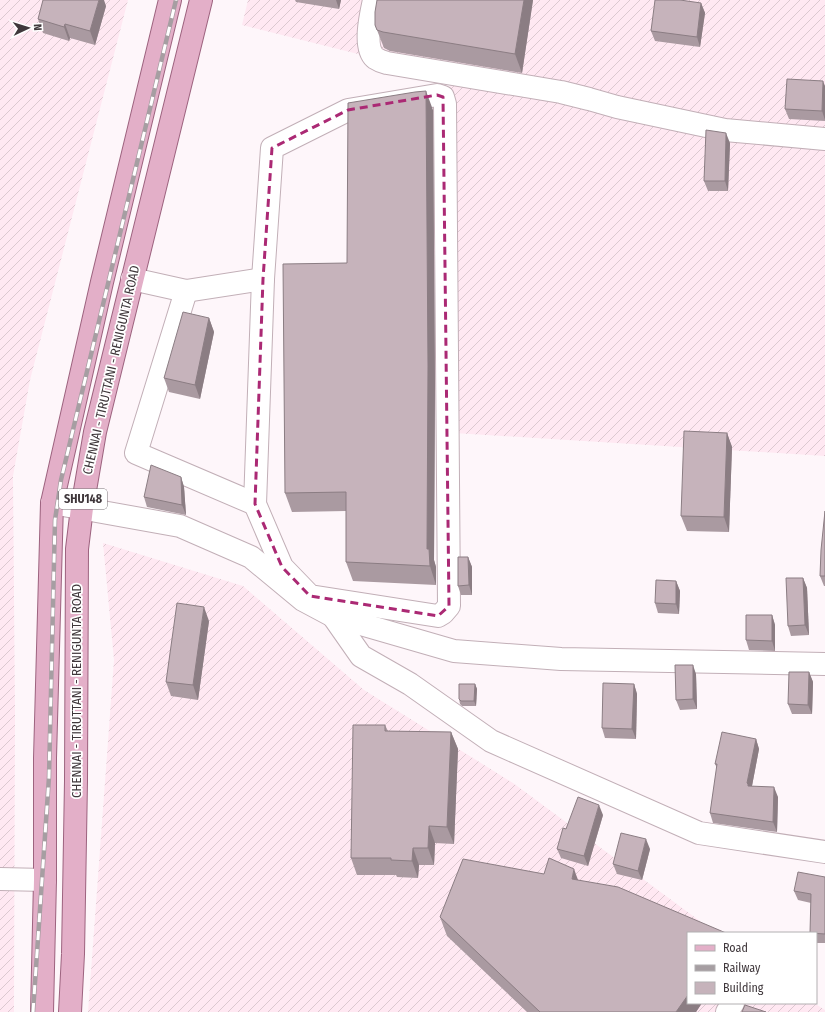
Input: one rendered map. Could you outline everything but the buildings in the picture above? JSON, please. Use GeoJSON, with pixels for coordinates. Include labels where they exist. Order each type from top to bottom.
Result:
{"type":"FeatureCollection","features":[{"type":"Feature","properties":{"kind":"main road","name":"CHENNAI - TIRUTTANI - RENIGUNTA ROAD"},"geometry":{"type":"LineString","coordinates":[[42,1012],[46,737],[52,503],[102,282],[170,0]]}},
{"type":"Feature","properties":{"kind":"main road","name":"CHENNAI - TIRUTTANI - RENIGUNTA ROAD"},"geometry":{"type":"LineString","coordinates":[[70,1012],[73,946],[77,550],[82,508],[95,432],[201,0]]}},
{"type":"Feature","properties":{"kind":"main road"},"geometry":{"type":"LineString","coordinates":[[46,737],[76,736]]}},
{"type":"Feature","properties":{"kind":"street"},"geometry":{"type":"LineString","coordinates":[[374,0],[369,24],[369,45],[375,57],[387,63],[561,92],[617,107],[725,130],[825,139]]}},
{"type":"Feature","properties":{"kind":"street"},"geometry":{"type":"LineString","coordinates":[[437,95],[443,97],[445,104],[449,606],[438,616],[310,596],[282,568],[255,504],[263,279],[272,148],[348,110],[437,95]]}},
{"type":"Feature","properties":{"kind":"street"},"geometry":{"type":"LineString","coordinates":[[132,279],[186,291],[263,279]]}},
{"type":"Feature","properties":{"kind":"street"},"geometry":{"type":"LineString","coordinates":[[186,291],[136,453],[255,504]]}},
{"type":"Feature","properties":{"kind":"street"},"geometry":{"type":"LineString","coordinates":[[52,503],[180,526],[251,557],[303,600],[333,616],[454,651],[561,659],[825,664]]}},
{"type":"Feature","properties":{"kind":"street"},"geometry":{"type":"LineString","coordinates":[[333,616],[361,656],[410,684],[492,741],[698,833],[825,852]]}},
{"type":"Feature","properties":{"kind":"street"},"geometry":{"type":"LineString","coordinates":[[0,879],[45,880]]}},
{"type":"Feature","properties":{"kind":"highlighted area"},"geometry":{"type":"Polygon","coordinates":[[[437,95],[443,97],[449,606],[438,616],[310,596],[282,567],[255,504],[263,279],[272,148],[348,110],[437,95]]]}},
{"type":"Feature","properties":{"kind":"shaded area"},"geometry":{"type":"Polygon","coordinates":[[[0,0],[128,0],[30,380],[13,476],[15,714],[14,1012],[0,1012],[0,0]]]}},
{"type":"Feature","properties":{"kind":"shaded area"},"geometry":{"type":"Polygon","coordinates":[[[248,0],[825,0],[825,456],[454,433],[450,77],[242,25],[248,0]]]}},
{"type":"Feature","properties":{"kind":"shaded area"},"geometry":{"type":"Polygon","coordinates":[[[103,543],[243,586],[364,690],[513,783],[715,932],[687,932],[687,1004],[816,1004],[825,1010],[825,1012],[88,1012],[114,660],[103,543]]]}},
{"type":"Feature","properties":{"kind":"railway"},"geometry":{"type":"LineString","coordinates":[[33,1012],[49,777],[55,520],[61,480],[176,0]]}}]}
